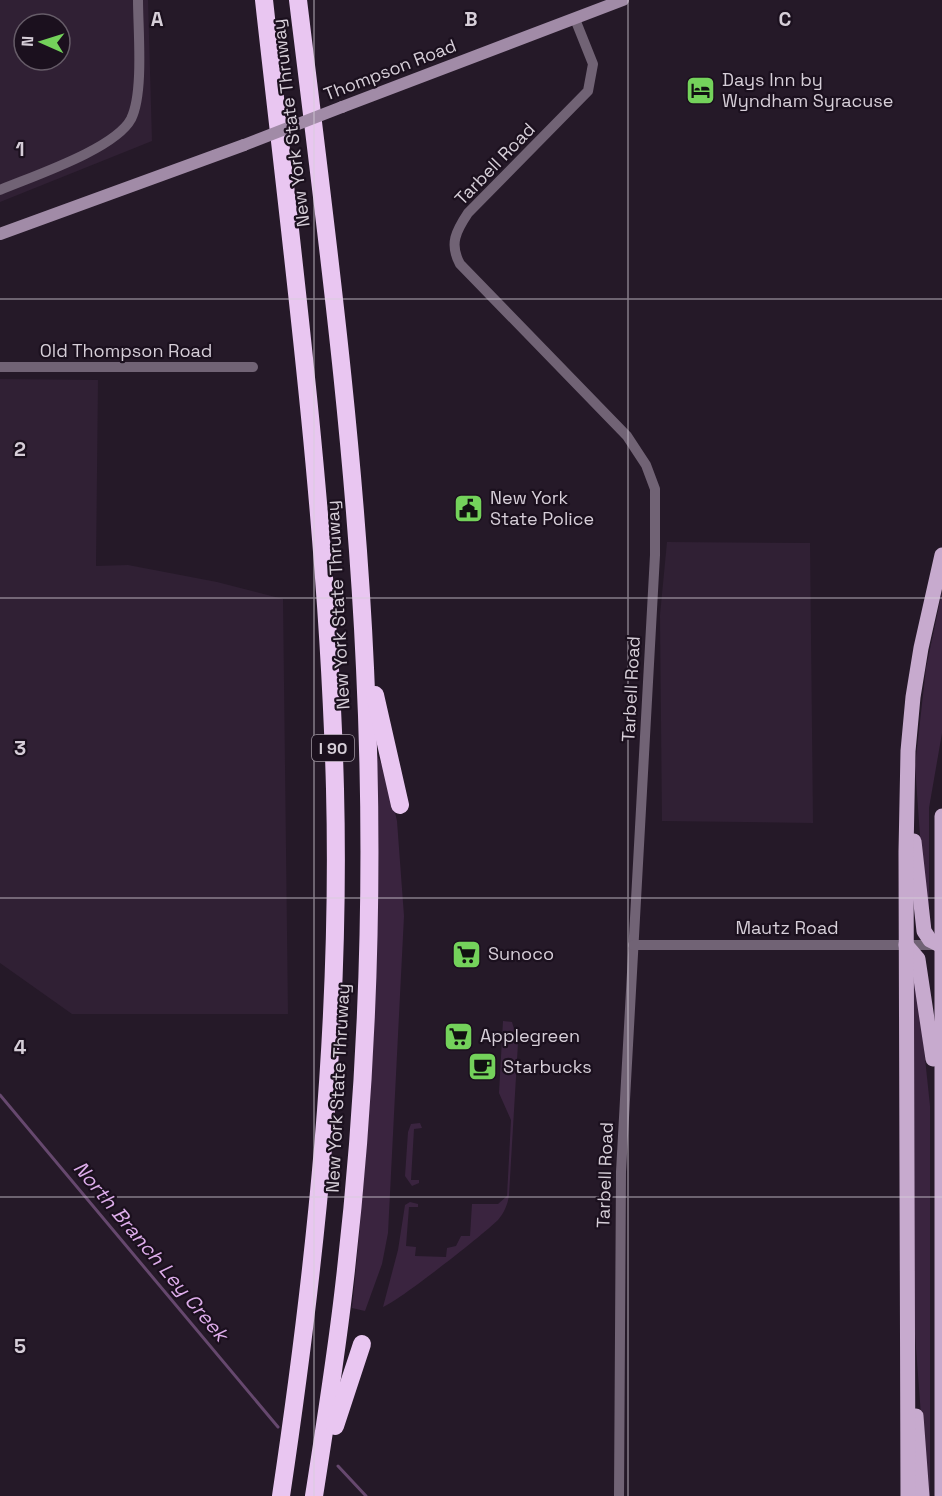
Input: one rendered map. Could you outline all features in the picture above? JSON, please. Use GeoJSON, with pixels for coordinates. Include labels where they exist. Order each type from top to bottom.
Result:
{"type":"FeatureCollection","features":[{"type":"Feature","properties":{"kind":"highway","name":"New York State Thruway"},"geometry":{"type":"LineString","coordinates":[[264,0],[323,564],[335,804],[331,1026],[321,1182],[307,1316],[281,1496]]}},
{"type":"Feature","properties":{"kind":"highway","name":"New York State Thruway"},"geometry":{"type":"LineString","coordinates":[[298,0],[352,478],[363,633],[368,843],[364,1036],[355,1172],[344,1288],[314,1496]]}},
{"type":"Feature","properties":{"kind":"highway"},"geometry":{"type":"LineString","coordinates":[[308,85],[311,0]]}},
{"type":"Feature","properties":{"kind":"highway"},"geometry":{"type":"LineString","coordinates":[[363,633],[380,726],[400,805]]}},
{"type":"Feature","properties":{"kind":"highway"},"geometry":{"type":"LineString","coordinates":[[319,1463],[331,1439],[342,1399],[362,1344]]}},
{"type":"Feature","properties":{"kind":"main road"},"geometry":{"type":"LineString","coordinates":[[908,1496],[907,778],[913,697],[921,648],[942,555]]}},
{"type":"Feature","properties":{"kind":"main road"},"geometry":{"type":"LineString","coordinates":[[907,778],[924,931],[930,940],[940,945]]}},
{"type":"Feature","properties":{"kind":"main road"},"geometry":{"type":"LineString","coordinates":[[942,816],[940,945],[942,1496]]}},
{"type":"Feature","properties":{"kind":"main road"},"geometry":{"type":"LineString","coordinates":[[906,945],[918,959],[940,1110]]}},
{"type":"Feature","properties":{"kind":"main road"},"geometry":{"type":"LineString","coordinates":[[908,1351],[918,1430],[922,1496]]}},
{"type":"Feature","properties":{"kind":"street"},"geometry":{"type":"LineString","coordinates":[[0,190],[109,142],[130,120],[136,92],[139,57],[138,0]]}},
{"type":"Feature","properties":{"kind":"street","name":"Thompson Road"},"geometry":{"type":"LineString","coordinates":[[0,234],[244,145],[623,0]]}},
{"type":"Feature","properties":{"kind":"street","name":"Tarbell Road"},"geometry":{"type":"LineString","coordinates":[[575,19],[594,64],[588,91],[468,213],[454,237],[454,249],[460,264],[627,436],[646,465],[655,489],[656,555],[633,945],[620,1221],[620,1496]]}},
{"type":"Feature","properties":{"kind":"street","name":"Old Thompson Road"},"geometry":{"type":"LineString","coordinates":[[0,367],[253,367]]}},
{"type":"Feature","properties":{"kind":"street","name":"Mautz Road"},"geometry":{"type":"LineString","coordinates":[[633,945],[940,945]]}},
{"type":"Feature","properties":{"kind":"shaded area"},"geometry":{"type":"Polygon","coordinates":[[[0,0],[148,0],[152,141],[0,202],[0,0]]]}},
{"type":"Feature","properties":{"kind":"shaded area"},"geometry":{"type":"Polygon","coordinates":[[[0,379],[98,380],[96,566],[128,565],[217,582],[283,599],[288,1014],[72,1014],[0,963],[0,379]]]}},
{"type":"Feature","properties":{"kind":"shaded area"},"geometry":{"type":"Polygon","coordinates":[[[667,542],[810,543],[813,823],[662,821],[660,615],[667,542]]]}},
{"type":"Feature","properties":{"kind":"shaded area"},"geometry":{"type":"Polygon","coordinates":[[[942,592],[942,733],[929,808],[929,919],[926,919],[915,766],[926,668],[942,592]]]}},
{"type":"Feature","properties":{"kind":"shaded area"},"geometry":{"type":"Polygon","coordinates":[[[377,755],[386,774],[397,821],[404,916],[388,1233],[382,1264],[365,1311],[352,1308],[370,1101],[378,894],[377,755]]]}},
{"type":"Feature","properties":{"kind":"shaded area"},"geometry":{"type":"Polygon","coordinates":[[[914,972],[916,972],[930,1106],[930,1496],[927,1496],[914,1321],[914,972]]]}},
{"type":"Feature","properties":{"kind":"shaded area"},"geometry":{"type":"Polygon","coordinates":[[[503,1021],[512,1022],[518,1043],[508,1202],[498,1220],[476,1239],[423,1281],[383,1307],[398,1250],[405,1205],[410,1202],[418,1204],[418,1207],[409,1207],[406,1246],[416,1247],[415,1256],[446,1257],[447,1248],[456,1246],[461,1236],[470,1236],[472,1204],[498,1204],[507,1196],[511,1120],[499,1093],[503,1021]]]}},
{"type":"Feature","properties":{"kind":"shaded area"},"geometry":{"type":"Polygon","coordinates":[[[420,1123],[422,1128],[414,1129],[411,1180],[419,1180],[419,1183],[412,1186],[405,1176],[408,1132],[411,1124],[420,1123]]]}},
{"type":"Feature","properties":{"kind":"waterway","name":"North Branch Ley Creek"},"geometry":{"type":"LineString","coordinates":[[0,1095],[278,1427]]}},
{"type":"Feature","properties":{"kind":"waterway","name":"North Branch Ley Creek"},"geometry":{"type":"LineString","coordinates":[[338,1466],[366,1496]]}},
{"type":"Feature","properties":{"kind":"place","name":"Days Inn by Wyndham Syracuse"},"geometry":{"type":"Point","coordinates":[701,90]}},
{"type":"Feature","properties":{"kind":"place","name":"New York State Police"},"geometry":{"type":"Point","coordinates":[469,508]}},
{"type":"Feature","properties":{"kind":"place","name":"Sunoco"},"geometry":{"type":"Point","coordinates":[467,954]}},
{"type":"Feature","properties":{"kind":"place","name":"Applegreen"},"geometry":{"type":"Point","coordinates":[459,1036]}},
{"type":"Feature","properties":{"kind":"place","name":"Starbucks"},"geometry":{"type":"Point","coordinates":[482,1067]}}]}
